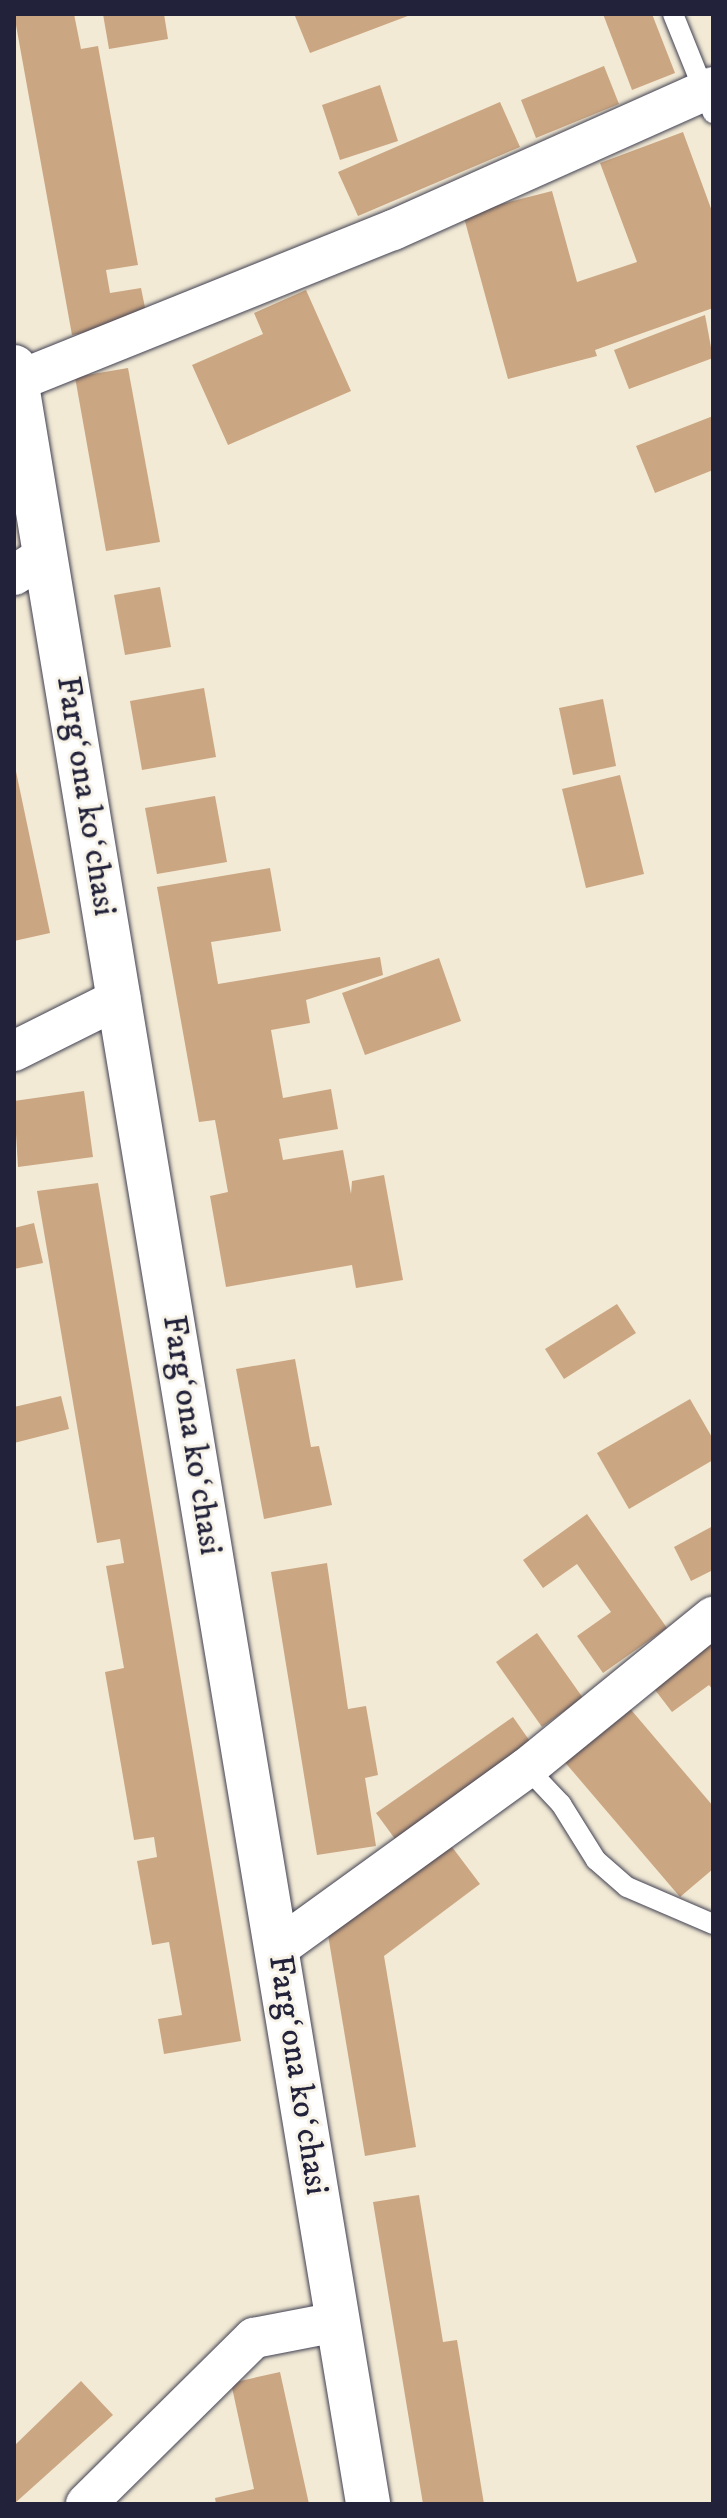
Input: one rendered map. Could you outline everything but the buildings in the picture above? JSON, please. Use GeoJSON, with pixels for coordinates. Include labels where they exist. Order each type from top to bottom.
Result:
{"type":"FeatureCollection","features":[{"type":"Feature","properties":{"kind":"street"},"geometry":{"type":"LineString","coordinates":[[15,374],[393,230],[710,97]]}},
{"type":"Feature","properties":{"kind":"street","name":"Fargʻona koʻchasi"},"geometry":{"type":"LineString","coordinates":[[15,374],[30,565],[120,998],[368,2504]]}},
{"type":"Feature","properties":{"kind":"street"},"geometry":{"type":"LineString","coordinates":[[14,1051],[120,998]]}},
{"type":"Feature","properties":{"kind":"street"},"geometry":{"type":"LineString","coordinates":[[278,1948],[527,1768],[713,1617]]}},
{"type":"Feature","properties":{"kind":"street"},"geometry":{"type":"LineString","coordinates":[[86,2504],[254,2338],[337,2322]]}},
{"type":"Feature","properties":{"kind":"lane"},"geometry":{"type":"LineString","coordinates":[[673,14],[710,97]]}},
{"type":"Feature","properties":{"kind":"lane"},"geometry":{"type":"LineString","coordinates":[[527,1768],[561,1804],[596,1860],[627,1887],[713,1924]]}}]}
